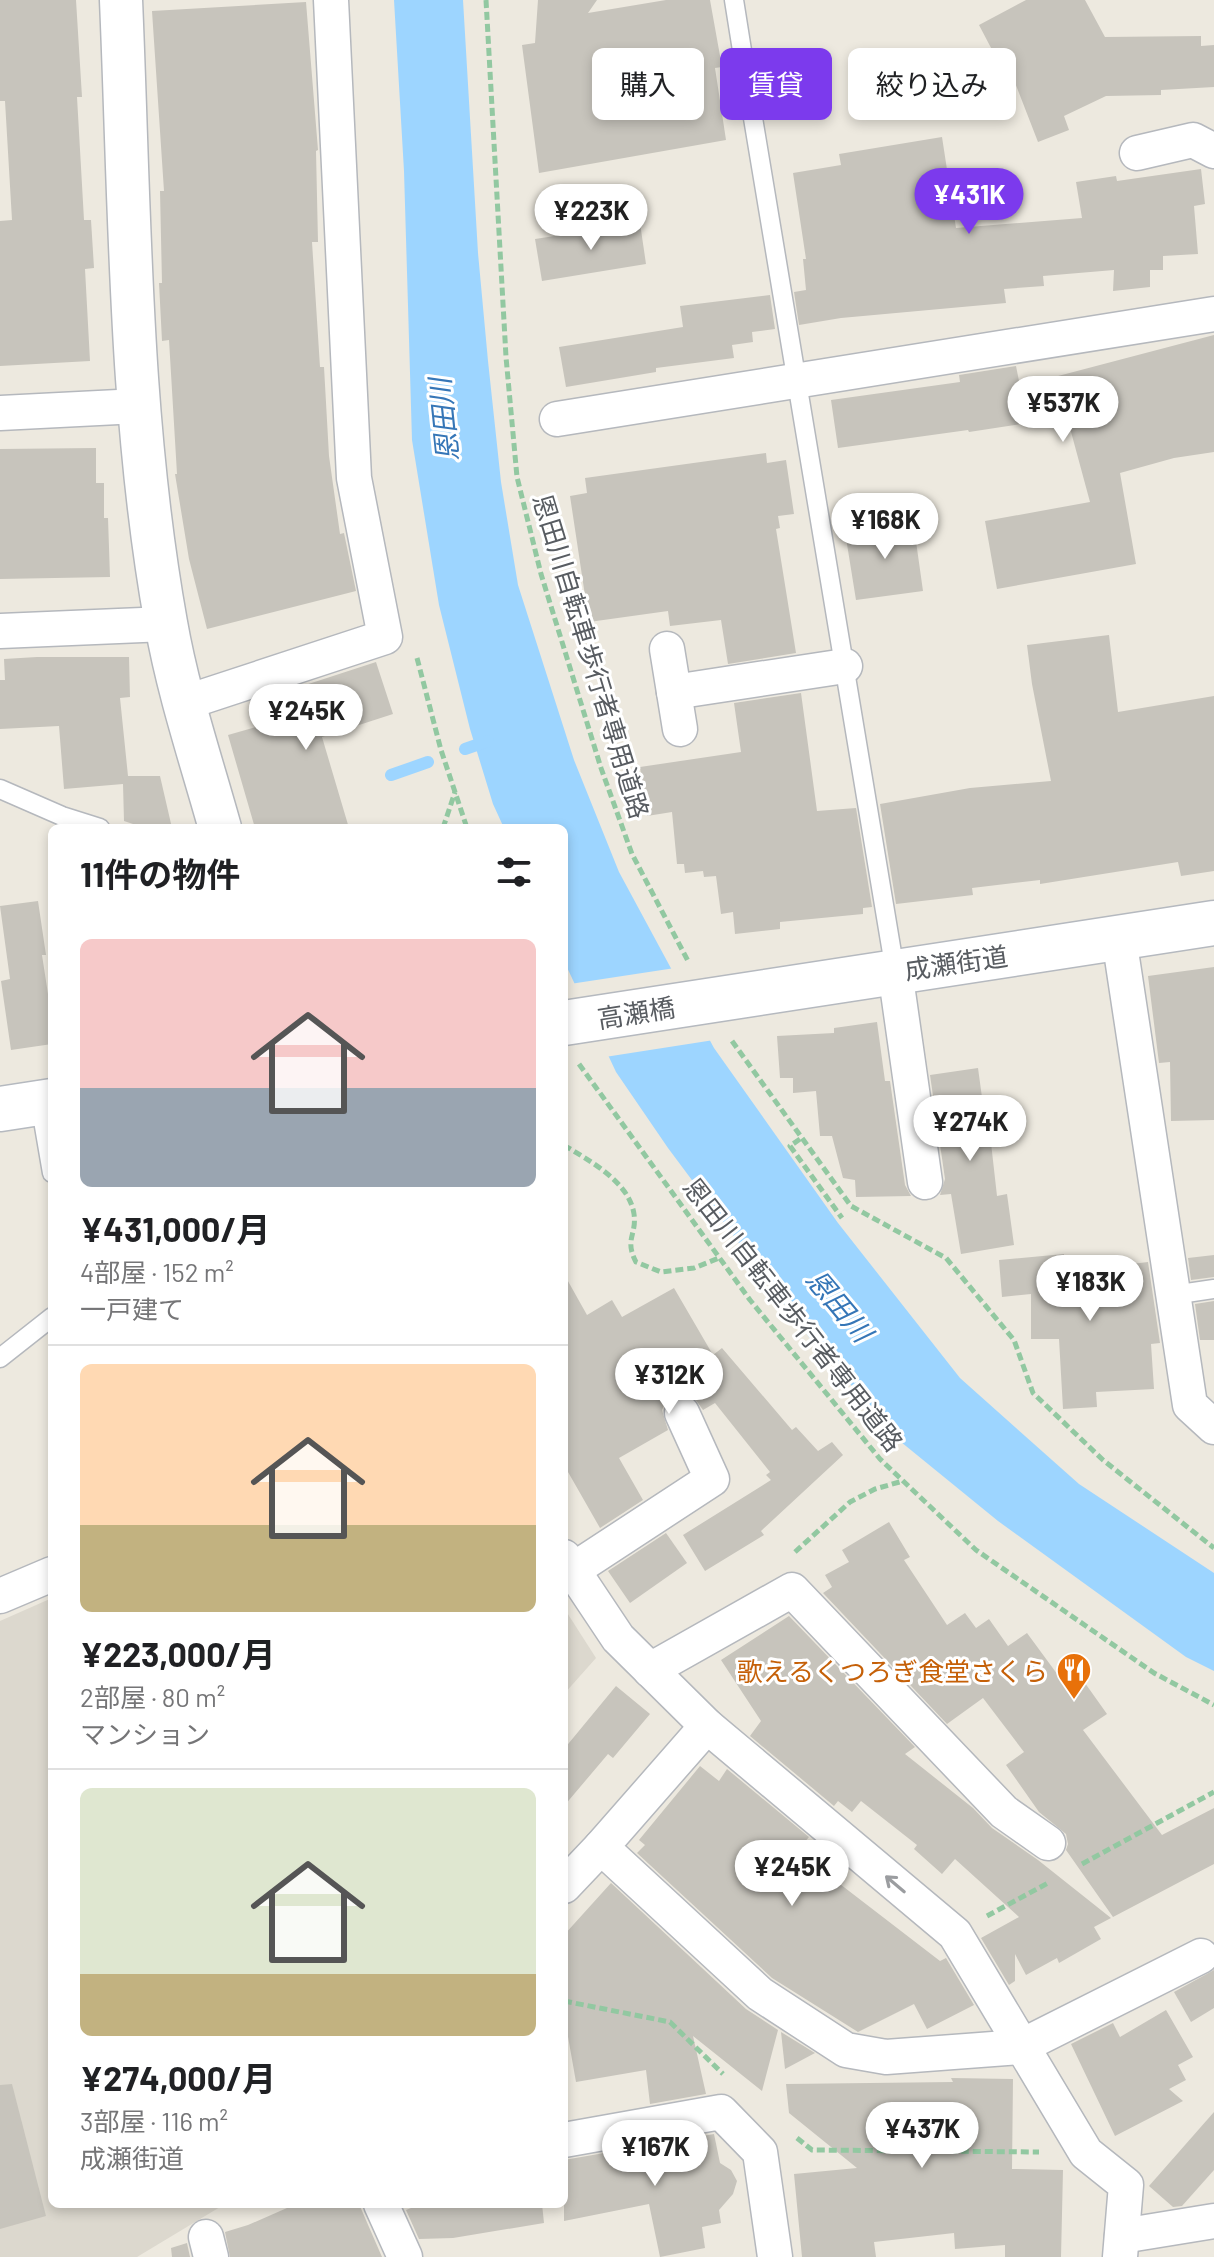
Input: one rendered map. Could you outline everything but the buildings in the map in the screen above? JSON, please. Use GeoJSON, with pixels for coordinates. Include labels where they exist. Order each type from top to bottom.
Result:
{"type":"FeatureCollection","features":[{"type":"Feature","properties":{"kind":"main road","name":"成瀬街道"},"geometry":{"type":"LineString","coordinates":[[697,987],[895,971],[1214,923]]}},
{"type":"Feature","properties":{"kind":"main road","name":"高瀬橋"},"geometry":{"type":"LineString","coordinates":[[569,1033],[697,987]]}},
{"type":"Feature","properties":{"kind":"street"},"geometry":{"type":"LineString","coordinates":[[121,0],[138,406],[147,493],[166,624],[184,703],[219,824]]}},
{"type":"Feature","properties":{"kind":"street"},"geometry":{"type":"LineString","coordinates":[[184,703],[385,637],[354,478],[331,0]]}},
{"type":"Feature","properties":{"kind":"street"},"geometry":{"type":"LineString","coordinates":[[1137,153],[1193,140],[1214,151]]}},
{"type":"Feature","properties":{"kind":"street"},"geometry":{"type":"LineString","coordinates":[[557,419],[1214,314]]}},
{"type":"Feature","properties":{"kind":"street"},"geometry":{"type":"LineString","coordinates":[[0,413],[138,406]]}},
{"type":"Feature","properties":{"kind":"street"},"geometry":{"type":"LineString","coordinates":[[0,631],[166,624]]}},
{"type":"Feature","properties":{"kind":"street"},"geometry":{"type":"LineString","coordinates":[[667,649],[680,729]]}},
{"type":"Feature","properties":{"kind":"street"},"geometry":{"type":"LineString","coordinates":[[674,692],[845,666]]}},
{"type":"Feature","properties":{"kind":"street"},"geometry":{"type":"LineString","coordinates":[[1119,938],[1190,1405],[1214,1427]]}},
{"type":"Feature","properties":{"kind":"street"},"geometry":{"type":"LineString","coordinates":[[895,971],[925,1182]]}},
{"type":"Feature","properties":{"kind":"street"},"geometry":{"type":"LineString","coordinates":[[682,1413],[712,1479],[568,1564],[618,1638],[707,1726],[955,1934],[1086,2153],[1126,2185],[1121,2246],[1214,2221]]}},
{"type":"Feature","properties":{"kind":"street"},"geometry":{"type":"LineString","coordinates":[[0,1596],[48,1576]]}},
{"type":"Feature","properties":{"kind":"street"},"geometry":{"type":"LineString","coordinates":[[650,1670],[792,1590],[1004,1812],[1048,1843]]}},
{"type":"Feature","properties":{"kind":"street"},"geometry":{"type":"LineString","coordinates":[[568,1882],[707,1726]]}},
{"type":"Feature","properties":{"kind":"street"},"geometry":{"type":"LineString","coordinates":[[601,1847],[760,1994],[846,2050],[886,2057],[1020,2047],[1201,1956]]}},
{"type":"Feature","properties":{"kind":"street"},"geometry":{"type":"LineString","coordinates":[[568,2139],[721,2112],[760,2152],[775,2257]]}},
{"type":"Feature","properties":{"kind":"street"},"geometry":{"type":"LineString","coordinates":[[383,2208],[405,2257]]}},
{"type":"Feature","properties":{"kind":"lane"},"geometry":{"type":"LineString","coordinates":[[734,0],[794,380],[895,971]]}},
{"type":"Feature","properties":{"kind":"lane"},"geometry":{"type":"LineString","coordinates":[[0,789],[87,824]]}},
{"type":"Feature","properties":{"kind":"lane"},"geometry":{"type":"LineString","coordinates":[[31,1104],[48,1160]]}},
{"type":"Feature","properties":{"kind":"lane"},"geometry":{"type":"LineString","coordinates":[[1173,1295],[1214,1289]]}},
{"type":"Feature","properties":{"kind":"lane"},"geometry":{"type":"LineString","coordinates":[[0,1358],[48,1320]]}},
{"type":"Feature","properties":{"kind":"path","name":"恩田川自転車歩行者専用道路"},"geometry":{"type":"LineString","coordinates":[[486,0],[506,357],[517,477],[541,574],[601,768],[632,854],[697,987]]}},
{"type":"Feature","properties":{"kind":"path"},"geometry":{"type":"LineString","coordinates":[[415,650],[466,824]]}},
{"type":"Feature","properties":{"kind":"path"},"geometry":{"type":"LineString","coordinates":[[444,824],[455,792]]}},
{"type":"Feature","properties":{"kind":"path","name":"恩田川自転車歩行者専用道路"},"geometry":{"type":"LineString","coordinates":[[569,1033],[719,1258],[880,1459],[976,1550],[1154,1673],[1214,1705]]}},
{"type":"Feature","properties":{"kind":"path"},"geometry":{"type":"LineString","coordinates":[[730,1038],[851,1206],[946,1258],[1014,1340],[1033,1393],[1103,1460],[1214,1548]]}},
{"type":"Feature","properties":{"kind":"path"},"geometry":{"type":"LineString","coordinates":[[800,1139],[790,1146],[842,1218]]}},
{"type":"Feature","properties":{"kind":"path"},"geometry":{"type":"LineString","coordinates":[[568,1148],[615,1181],[627,1197],[634,1214],[629,1248],[636,1262],[661,1272],[694,1268],[719,1258]]}},
{"type":"Feature","properties":{"kind":"path"},"geometry":{"type":"LineString","coordinates":[[568,2002],[670,2022],[724,2075]]}},
{"type":"Feature","properties":{"kind":"path"},"geometry":{"type":"LineString","coordinates":[[790,2132],[812,2150],[1086,2153]]}},
{"type":"Feature","properties":{"kind":"shaded area"},"geometry":{"type":"Polygon","coordinates":[[[48,1600],[48,2208],[218,2208],[137,2257],[0,2257],[0,1621],[48,1600]]]}},
{"type":"Feature","properties":{"kind":"shaded area"},"geometry":{"type":"Polygon","coordinates":[[[568,1614],[596,1658],[568,1690],[568,1614]]]}},
{"type":"Feature","properties":{"kind":"water","name":"恩田川"},"geometry":{"type":"Polygon","coordinates":[[[394,0],[463,0],[478,253],[488,361],[501,482],[518,585],[574,760],[619,872],[714,1048],[838,1223],[960,1378],[1079,1484],[1214,1573],[1214,1671],[1186,1657],[998,1521],[901,1442],[809,1337],[668,1148],[616,1072],[568,970],[568,824],[502,824],[470,729],[439,605],[412,440],[404,171],[394,0]]]}},
{"type":"Feature","properties":{"kind":"pier"},"geometry":{"type":"Polygon","coordinates":[[[675,968],[714,1040],[605,1057],[570,984],[675,968]]]}},
{"type":"Feature","properties":{"kind":"waterway"},"geometry":{"type":"LineString","coordinates":[[465,749],[488,741]]}},
{"type":"Feature","properties":{"kind":"waterway"},"geometry":{"type":"LineString","coordinates":[[391,775],[428,762]]}},
{"type":"Feature","properties":{"kind":"place","name":"歌えるくつろぎ食堂さくら"},"geometry":{"type":"Point","coordinates":[1074,1701]}}]}
